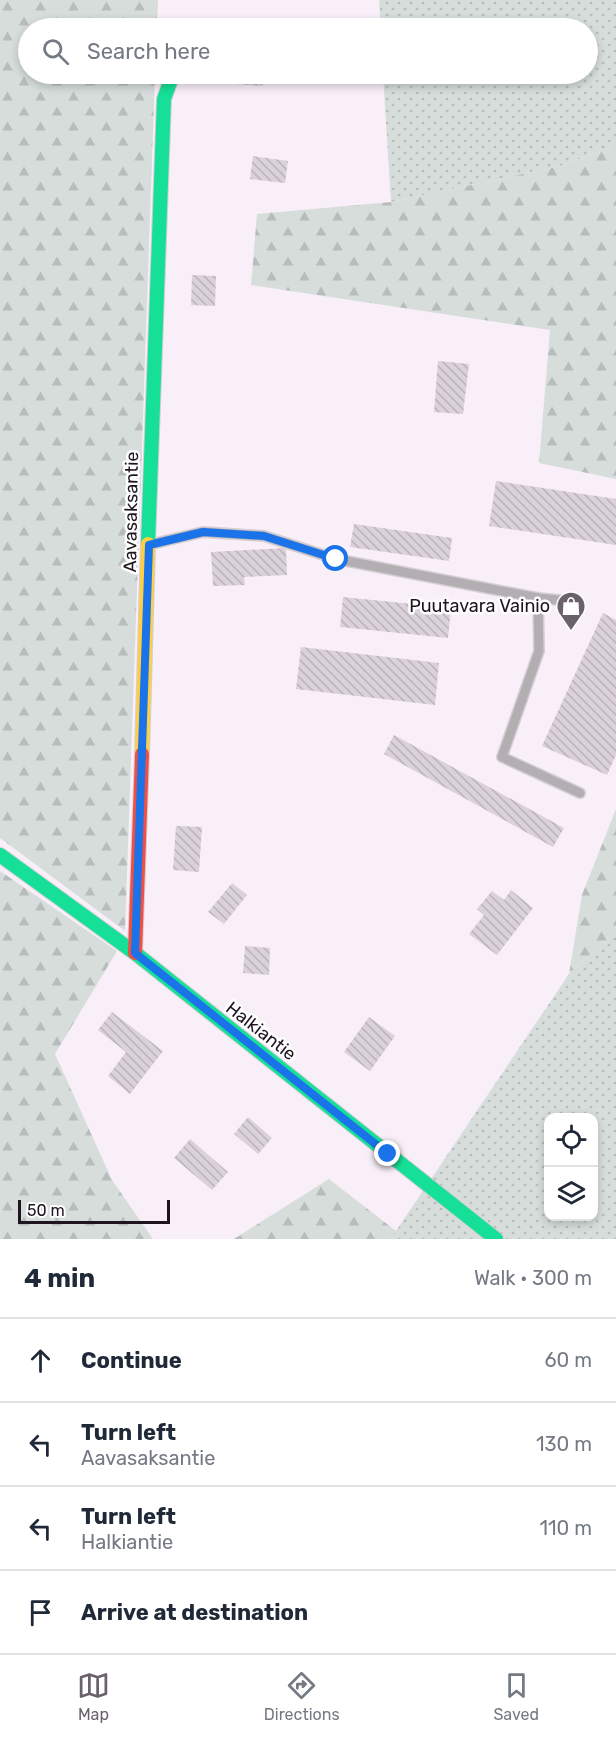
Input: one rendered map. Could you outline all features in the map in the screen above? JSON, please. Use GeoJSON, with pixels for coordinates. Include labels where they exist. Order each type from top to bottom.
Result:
{"type":"FeatureCollection","features":[{"type":"Feature","properties":{"kind":"street","name":"Aavasaksantie"},"geometry":{"type":"LineString","coordinates":[[135,953],[149,545],[151,392],[163,111],[169,84]]}},
{"type":"Feature","properties":{"kind":"street","name":"Halkiantie"},"geometry":{"type":"LineString","coordinates":[[0,855],[135,953],[496,1239]]}},
{"type":"Feature","properties":{"kind":"lane"},"geometry":{"type":"LineString","coordinates":[[149,545],[203,532],[264,536],[336,559],[538,598],[578,602]]}},
{"type":"Feature","properties":{"kind":"lane"},"geometry":{"type":"LineString","coordinates":[[538,598],[539,651],[502,757],[580,794]]}},
{"type":"Feature","properties":{"kind":"green space"},"geometry":{"type":"Polygon","coordinates":[[[0,0],[158,0],[157,18],[18,18],[18,84],[155,84],[125,931],[0,838],[0,0]]]}},
{"type":"Feature","properties":{"kind":"green space"},"geometry":{"type":"Polygon","coordinates":[[[379,0],[616,0],[616,145],[560,166],[391,202],[384,84],[598,84],[598,18],[380,18],[379,0]]]}},
{"type":"Feature","properties":{"kind":"green space"},"geometry":{"type":"Polygon","coordinates":[[[616,145],[616,479],[539,463],[550,330],[251,285],[257,214],[391,202],[560,166],[616,145]]]}},
{"type":"Feature","properties":{"kind":"green space"},"geometry":{"type":"Polygon","coordinates":[[[616,809],[616,932],[569,974],[582,895],[616,809]]]}},
{"type":"Feature","properties":{"kind":"green space"},"geometry":{"type":"Polygon","coordinates":[[[0,871],[117,951],[55,1054],[112,1180],[153,1239],[0,1239],[0,871]]]}},
{"type":"Feature","properties":{"kind":"green space"},"geometry":{"type":"Polygon","coordinates":[[[616,932],[616,1239],[387,1239],[396,1231],[569,974],[616,932]]]}},
{"type":"Feature","properties":{"kind":"green space"},"geometry":{"type":"Polygon","coordinates":[[[329,1179],[396,1231],[387,1239],[234,1239],[329,1179]]]}},
{"type":"Feature","properties":{"kind":"building"},"geometry":{"type":"Polygon","coordinates":[[[236,84],[263,84],[263,86],[236,84]]]}},
{"type":"Feature","properties":{"kind":"building"},"geometry":{"type":"Polygon","coordinates":[[[253,156],[288,161],[285,183],[250,179],[253,156]]]}},
{"type":"Feature","properties":{"kind":"building"},"geometry":{"type":"Polygon","coordinates":[[[192,275],[216,276],[215,306],[191,305],[192,275]]]}},
{"type":"Feature","properties":{"kind":"building"},"geometry":{"type":"Polygon","coordinates":[[[438,361],[469,364],[463,414],[434,412],[438,361]]]}},
{"type":"Feature","properties":{"kind":"building"},"geometry":{"type":"Polygon","coordinates":[[[496,481],[616,499],[616,545],[489,526],[496,481]]]}},
{"type":"Feature","properties":{"kind":"building"},"geometry":{"type":"Polygon","coordinates":[[[354,524],[452,538],[449,561],[350,547],[354,524]]]}},
{"type":"Feature","properties":{"kind":"building"},"geometry":{"type":"Polygon","coordinates":[[[286,548],[287,575],[244,577],[245,585],[213,586],[211,552],[286,548]]]}},
{"type":"Feature","properties":{"kind":"building"},"geometry":{"type":"Polygon","coordinates":[[[343,597],[451,608],[448,638],[340,627],[343,597]]]}},
{"type":"Feature","properties":{"kind":"building"},"geometry":{"type":"Polygon","coordinates":[[[603,613],[616,620],[616,755],[607,775],[542,746],[603,613]]]}},
{"type":"Feature","properties":{"kind":"building"},"geometry":{"type":"Polygon","coordinates":[[[301,647],[439,663],[435,705],[296,689],[301,647]]]}},
{"type":"Feature","properties":{"kind":"building"},"geometry":{"type":"Polygon","coordinates":[[[394,735],[564,828],[553,847],[384,754],[394,735]]]}},
{"type":"Feature","properties":{"kind":"building"},"geometry":{"type":"Polygon","coordinates":[[[176,826],[202,827],[199,872],[173,870],[176,826]]]}},
{"type":"Feature","properties":{"kind":"building"},"geometry":{"type":"Polygon","coordinates":[[[232,883],[247,895],[224,924],[208,912],[232,883]]]}},
{"type":"Feature","properties":{"kind":"building"},"geometry":{"type":"Polygon","coordinates":[[[511,890],[533,908],[497,955],[469,934],[484,915],[477,909],[492,891],[504,900],[511,890]]]}},
{"type":"Feature","properties":{"kind":"building"},"geometry":{"type":"Polygon","coordinates":[[[245,946],[270,948],[269,975],[243,973],[245,946]]]}},
{"type":"Feature","properties":{"kind":"building"},"geometry":{"type":"Polygon","coordinates":[[[112,1012],[163,1051],[130,1094],[108,1076],[126,1052],[98,1030],[112,1012]]]}},
{"type":"Feature","properties":{"kind":"building"},"geometry":{"type":"Polygon","coordinates":[[[369,1017],[395,1036],[370,1071],[344,1052],[369,1017]]]}},
{"type":"Feature","properties":{"kind":"building"},"geometry":{"type":"Polygon","coordinates":[[[248,1117],[272,1138],[258,1154],[234,1134],[248,1117]]]}},
{"type":"Feature","properties":{"kind":"building"},"geometry":{"type":"Polygon","coordinates":[[[190,1139],[228,1172],[212,1190],[174,1158],[190,1139]]]}},
{"type":"Feature","properties":{"kind":"traffic: fast"},"geometry":{"type":"LineString","coordinates":[[148,544],[164,99],[169,84]]}},
{"type":"Feature","properties":{"kind":"traffic: fast"},"geometry":{"type":"LineString","coordinates":[[0,855],[135,953],[496,1239]]}},
{"type":"Feature","properties":{"kind":"traffic: slow"},"geometry":{"type":"LineString","coordinates":[[142,754],[148,544]]}},
{"type":"Feature","properties":{"kind":"traffic: jam"},"geometry":{"type":"LineString","coordinates":[[135,953],[142,754]]}},
{"type":"Feature","properties":{"kind":"place","name":"Puutavara Vainio"},"geometry":{"type":"Point","coordinates":[571,632]}},
{"type":"Feature","properties":{"kind":"route"},"geometry":{"type":"LineString","coordinates":[[336,559],[264,536],[203,532],[149,545],[135,953],[388,1154]]}}]}
